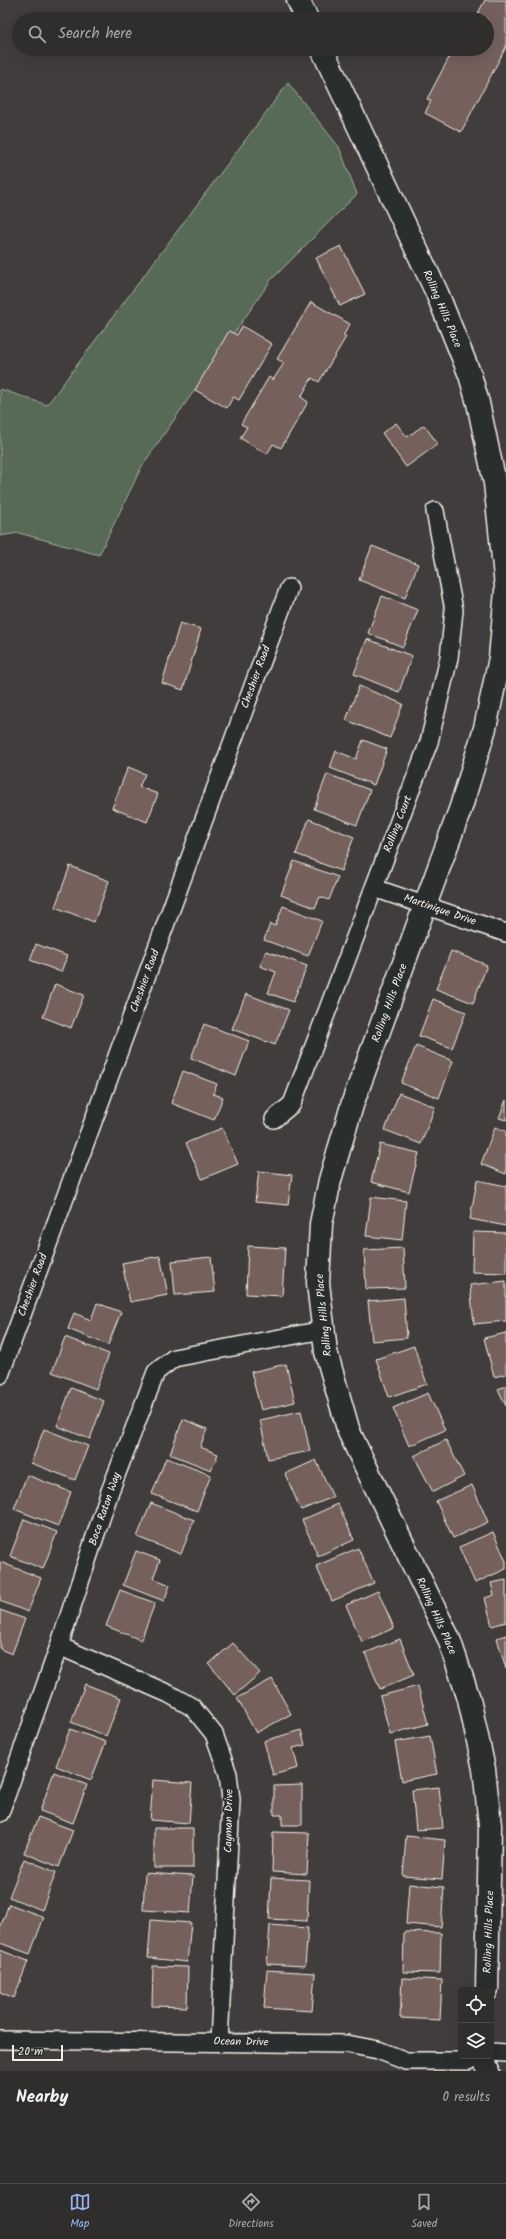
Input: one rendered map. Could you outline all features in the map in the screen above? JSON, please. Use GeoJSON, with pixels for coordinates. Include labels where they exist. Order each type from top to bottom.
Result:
{"type":"FeatureCollection","features":[{"type":"Feature","properties":{"kind":"street"},"geometry":{"type":"LineString","coordinates":[[298,0],[304,12]]}},
{"type":"Feature","properties":{"kind":"street","name":"Rolling Hills Place"},"geometry":{"type":"LineString","coordinates":[[325,56],[437,292],[470,375],[478,403],[495,483],[503,543],[506,586]]}},
{"type":"Feature","properties":{"kind":"street","name":"Rolling Court"},"geometry":{"type":"LineString","coordinates":[[274,1119],[292,1104],[429,742],[449,658],[454,610],[436,511]]}},
{"type":"Feature","properties":{"kind":"street","name":"Cheshier Road"},"geometry":{"type":"LineString","coordinates":[[0,1375],[289,588]]}},
{"type":"Feature","properties":{"kind":"street","name":"Rolling Hills Place"},"geometry":{"type":"LineString","coordinates":[[487,1987],[490,1825],[484,1769],[469,1699],[449,1639],[349,1432],[326,1352],[318,1283],[320,1224],[330,1180],[353,1102],[461,807],[485,728],[500,658],[506,591]]}},
{"type":"Feature","properties":{"kind":"street","name":"Martinique Drive"},"geometry":{"type":"LineString","coordinates":[[374,888],[506,933]]}},
{"type":"Feature","properties":{"kind":"street","name":"Boca Raton Way"},"geometry":{"type":"LineString","coordinates":[[0,1813],[59,1646],[110,1491],[156,1372],[174,1358],[323,1330]]}},
{"type":"Feature","properties":{"kind":"street","name":"Cayman Drive"},"geometry":{"type":"LineString","coordinates":[[59,1646],[169,1694],[192,1707],[214,1734],[228,1774],[232,1800],[219,2042]]}},
{"type":"Feature","properties":{"kind":"street","name":"Ocean Drive"},"geometry":{"type":"LineString","coordinates":[[0,2040],[347,2044],[378,2050],[406,2061],[485,2062],[506,2053]]}},
{"type":"Feature","properties":{"kind":"green space"},"geometry":{"type":"Polygon","coordinates":[[[288,83],[339,147],[357,194],[271,280],[142,466],[99,555],[19,533],[0,536],[0,389],[47,405],[288,83]]]}},
{"type":"Feature","properties":{"kind":"building"},"geometry":{"type":"Polygon","coordinates":[[[485,0],[506,0],[506,47],[461,132],[425,113],[431,101],[427,99],[450,56],[494,56],[494,12],[479,12],[485,0]]]}},
{"type":"Feature","properties":{"kind":"building"},"geometry":{"type":"Polygon","coordinates":[[[341,246],[365,294],[340,306],[316,258],[341,246]]]}},
{"type":"Feature","properties":{"kind":"building"},"geometry":{"type":"Polygon","coordinates":[[[311,302],[350,324],[343,336],[346,337],[319,382],[312,378],[301,397],[308,402],[281,448],[273,444],[267,454],[240,438],[247,427],[241,424],[269,377],[273,380],[284,363],[277,359],[311,302]]]}},
{"type":"Feature","properties":{"kind":"building"},"geometry":{"type":"Polygon","coordinates":[[[242,326],[272,344],[239,400],[233,397],[227,408],[195,390],[229,331],[237,335],[242,326]]]}},
{"type":"Feature","properties":{"kind":"building"},"geometry":{"type":"Polygon","coordinates":[[[396,423],[407,437],[424,425],[438,444],[406,467],[382,433],[396,423]]]}},
{"type":"Feature","properties":{"kind":"building"},"geometry":{"type":"Polygon","coordinates":[[[372,546],[418,564],[405,598],[359,580],[372,546]]]}},
{"type":"Feature","properties":{"kind":"building"},"geometry":{"type":"Polygon","coordinates":[[[382,596],[418,610],[403,647],[368,633],[382,596]]]}},
{"type":"Feature","properties":{"kind":"building"},"geometry":{"type":"Polygon","coordinates":[[[180,623],[201,629],[183,690],[162,683],[180,623]]]}},
{"type":"Feature","properties":{"kind":"building"},"geometry":{"type":"Polygon","coordinates":[[[367,639],[412,656],[399,692],[354,674],[367,639]]]}},
{"type":"Feature","properties":{"kind":"building"},"geometry":{"type":"Polygon","coordinates":[[[359,686],[403,704],[390,738],[346,720],[359,686]]]}},
{"type":"Feature","properties":{"kind":"building"},"geometry":{"type":"Polygon","coordinates":[[[363,740],[387,749],[374,785],[330,768],[336,751],[356,759],[363,740]]]}},
{"type":"Feature","properties":{"kind":"building"},"geometry":{"type":"Polygon","coordinates":[[[128,767],[145,774],[139,787],[158,794],[147,822],[112,808],[128,767]]]}},
{"type":"Feature","properties":{"kind":"building"},"geometry":{"type":"Polygon","coordinates":[[[327,774],[370,790],[357,825],[314,809],[327,774]]]}},
{"type":"Feature","properties":{"kind":"building"},"geometry":{"type":"Polygon","coordinates":[[[309,819],[354,837],[341,871],[296,854],[309,819]]]}},
{"type":"Feature","properties":{"kind":"building"},"geometry":{"type":"Polygon","coordinates":[[[294,861],[338,877],[329,900],[320,897],[315,908],[281,895],[294,861]]]}},
{"type":"Feature","properties":{"kind":"building"},"geometry":{"type":"Polygon","coordinates":[[[70,866],[109,881],[94,922],[55,907],[70,866]]]}},
{"type":"Feature","properties":{"kind":"building"},"geometry":{"type":"Polygon","coordinates":[[[283,906],[322,921],[308,956],[264,940],[270,924],[275,926],[283,906]]]}},
{"type":"Feature","properties":{"kind":"building"},"geometry":{"type":"Polygon","coordinates":[[[36,944],[67,956],[61,972],[30,960],[36,944]]]}},
{"type":"Feature","properties":{"kind":"building"},"geometry":{"type":"Polygon","coordinates":[[[266,951],[307,966],[293,1002],[268,993],[276,972],[260,966],[266,951]]]}},
{"type":"Feature","properties":{"kind":"building"},"geometry":{"type":"Polygon","coordinates":[[[451,951],[487,965],[473,1003],[436,989],[451,951]]]}},
{"type":"Feature","properties":{"kind":"building"},"geometry":{"type":"Polygon","coordinates":[[[55,984],[84,995],[71,1028],[43,1017],[55,984]]]}},
{"type":"Feature","properties":{"kind":"building"},"geometry":{"type":"Polygon","coordinates":[[[246,994],[289,1010],[275,1045],[232,1029],[246,994]]]}},
{"type":"Feature","properties":{"kind":"building"},"geometry":{"type":"Polygon","coordinates":[[[433,999],[466,1012],[452,1048],[419,1036],[433,999]]]}},
{"type":"Feature","properties":{"kind":"building"},"geometry":{"type":"Polygon","coordinates":[[[204,1024],[249,1041],[236,1076],[191,1058],[204,1024]]]}},
{"type":"Feature","properties":{"kind":"building"},"geometry":{"type":"Polygon","coordinates":[[[416,1046],[453,1061],[439,1098],[401,1083],[416,1046]]]}},
{"type":"Feature","properties":{"kind":"building"},"geometry":{"type":"Polygon","coordinates":[[[183,1071],[217,1084],[213,1094],[223,1097],[214,1120],[171,1103],[183,1071]]]}},
{"type":"Feature","properties":{"kind":"building"},"geometry":{"type":"Polygon","coordinates":[[[399,1093],[435,1107],[421,1144],[385,1130],[399,1093]]]}},
{"type":"Feature","properties":{"kind":"building"},"geometry":{"type":"Polygon","coordinates":[[[506,1100],[506,1120],[499,1118],[506,1100]]]}},
{"type":"Feature","properties":{"kind":"building"},"geometry":{"type":"Polygon","coordinates":[[[495,1127],[506,1131],[506,1174],[481,1164],[495,1127]]]}},
{"type":"Feature","properties":{"kind":"building"},"geometry":{"type":"Polygon","coordinates":[[[222,1128],[238,1164],[202,1179],[186,1143],[222,1128]]]}},
{"type":"Feature","properties":{"kind":"building"},"geometry":{"type":"Polygon","coordinates":[[[380,1144],[419,1153],[409,1192],[371,1182],[380,1144]]]}},
{"type":"Feature","properties":{"kind":"building"},"geometry":{"type":"Polygon","coordinates":[[[259,1171],[292,1175],[288,1205],[255,1202],[259,1171]]]}},
{"type":"Feature","properties":{"kind":"building"},"geometry":{"type":"Polygon","coordinates":[[[477,1180],[506,1186],[506,1226],[470,1219],[477,1180]]]}},
{"type":"Feature","properties":{"kind":"building"},"geometry":{"type":"Polygon","coordinates":[[[371,1197],[406,1201],[402,1240],[366,1236],[371,1197]]]}},
{"type":"Feature","properties":{"kind":"building"},"geometry":{"type":"Polygon","coordinates":[[[473,1232],[506,1233],[506,1273],[472,1272],[473,1232]]]}},
{"type":"Feature","properties":{"kind":"building"},"geometry":{"type":"Polygon","coordinates":[[[248,1246],[285,1248],[282,1296],[246,1294],[248,1246]]]}},
{"type":"Feature","properties":{"kind":"building"},"geometry":{"type":"Polygon","coordinates":[[[403,1248],[405,1288],[366,1289],[364,1250],[403,1248]]]}},
{"type":"Feature","properties":{"kind":"building"},"geometry":{"type":"Polygon","coordinates":[[[160,1256],[168,1295],[130,1302],[122,1263],[160,1256]]]}},
{"type":"Feature","properties":{"kind":"building"},"geometry":{"type":"Polygon","coordinates":[[[211,1257],[215,1292],[175,1295],[172,1261],[211,1257]]]}},
{"type":"Feature","properties":{"kind":"building"},"geometry":{"type":"Polygon","coordinates":[[[506,1281],[506,1321],[474,1324],[470,1285],[506,1281]]]}},
{"type":"Feature","properties":{"kind":"building"},"geometry":{"type":"Polygon","coordinates":[[[404,1298],[407,1338],[372,1341],[368,1301],[404,1298]]]}},
{"type":"Feature","properties":{"kind":"building"},"geometry":{"type":"Polygon","coordinates":[[[97,1303],[121,1312],[108,1345],[68,1329],[74,1313],[91,1320],[97,1303]]]}},
{"type":"Feature","properties":{"kind":"building"},"geometry":{"type":"Polygon","coordinates":[[[506,1333],[506,1374],[494,1377],[484,1338],[506,1333]]]}},
{"type":"Feature","properties":{"kind":"building"},"geometry":{"type":"Polygon","coordinates":[[[65,1337],[109,1354],[96,1389],[52,1372],[65,1337]]]}},
{"type":"Feature","properties":{"kind":"building"},"geometry":{"type":"Polygon","coordinates":[[[414,1346],[427,1384],[389,1397],[376,1359],[414,1346]]]}},
{"type":"Feature","properties":{"kind":"building"},"geometry":{"type":"Polygon","coordinates":[[[286,1364],[295,1402],[261,1410],[251,1372],[286,1364]]]}},
{"type":"Feature","properties":{"kind":"building"},"geometry":{"type":"Polygon","coordinates":[[[506,1386],[506,1406],[498,1389],[506,1386]]]}},
{"type":"Feature","properties":{"kind":"building"},"geometry":{"type":"Polygon","coordinates":[[[71,1388],[104,1401],[90,1439],[57,1426],[71,1388]]]}},
{"type":"Feature","properties":{"kind":"building"},"geometry":{"type":"Polygon","coordinates":[[[428,1393],[445,1430],[409,1446],[393,1408],[428,1393]]]}},
{"type":"Feature","properties":{"kind":"building"},"geometry":{"type":"Polygon","coordinates":[[[301,1411],[310,1451],[268,1459],[260,1420],[301,1411]]]}},
{"type":"Feature","properties":{"kind":"building"},"geometry":{"type":"Polygon","coordinates":[[[183,1419],[207,1429],[200,1447],[218,1454],[211,1470],[170,1454],[183,1419]]]}},
{"type":"Feature","properties":{"kind":"building"},"geometry":{"type":"Polygon","coordinates":[[[44,1429],[88,1446],[75,1480],[31,1463],[44,1429]]]}},
{"type":"Feature","properties":{"kind":"building"},"geometry":{"type":"Polygon","coordinates":[[[446,1440],[464,1476],[433,1492],[414,1456],[446,1440]]]}},
{"type":"Feature","properties":{"kind":"building"},"geometry":{"type":"Polygon","coordinates":[[[166,1458],[211,1475],[197,1511],[152,1494],[166,1458]]]}},
{"type":"Feature","properties":{"kind":"building"},"geometry":{"type":"Polygon","coordinates":[[[316,1460],[333,1497],[301,1510],[285,1474],[316,1460]]]}},
{"type":"Feature","properties":{"kind":"building"},"geometry":{"type":"Polygon","coordinates":[[[27,1475],[71,1492],[58,1526],[14,1509],[27,1475]]]}},
{"type":"Feature","properties":{"kind":"building"},"geometry":{"type":"Polygon","coordinates":[[[472,1485],[488,1522],[453,1538],[436,1501],[472,1485]]]}},
{"type":"Feature","properties":{"kind":"building"},"geometry":{"type":"Polygon","coordinates":[[[151,1503],[194,1520],[181,1554],[137,1537],[151,1503]]]}},
{"type":"Feature","properties":{"kind":"building"},"geometry":{"type":"Polygon","coordinates":[[[338,1504],[354,1540],[318,1556],[302,1520],[338,1504]]]}},
{"type":"Feature","properties":{"kind":"building"},"geometry":{"type":"Polygon","coordinates":[[[24,1519],[57,1532],[43,1569],[10,1556],[24,1519]]]}},
{"type":"Feature","properties":{"kind":"building"},"geometry":{"type":"Polygon","coordinates":[[[493,1532],[506,1561],[506,1569],[475,1583],[459,1547],[493,1532]]]}},
{"type":"Feature","properties":{"kind":"building"},"geometry":{"type":"Polygon","coordinates":[[[358,1548],[374,1583],[332,1601],[316,1566],[358,1548]]]}},
{"type":"Feature","properties":{"kind":"building"},"geometry":{"type":"Polygon","coordinates":[[[136,1551],[160,1560],[153,1578],[170,1585],[164,1601],[123,1585],[136,1551]]]}},
{"type":"Feature","properties":{"kind":"building"},"geometry":{"type":"Polygon","coordinates":[[[0,1562],[41,1578],[28,1612],[0,1601],[0,1562]]]}},
{"type":"Feature","properties":{"kind":"building"},"geometry":{"type":"Polygon","coordinates":[[[506,1580],[506,1622],[492,1626],[485,1598],[494,1595],[491,1583],[506,1580]]]}},
{"type":"Feature","properties":{"kind":"building"},"geometry":{"type":"Polygon","coordinates":[[[120,1590],[155,1603],[141,1640],[106,1626],[120,1590]]]}},
{"type":"Feature","properties":{"kind":"building"},"geometry":{"type":"Polygon","coordinates":[[[378,1591],[394,1628],[362,1642],[346,1605],[378,1591]]]}},
{"type":"Feature","properties":{"kind":"building"},"geometry":{"type":"Polygon","coordinates":[[[0,1610],[25,1619],[12,1654],[0,1649],[0,1610]]]}},
{"type":"Feature","properties":{"kind":"building"},"geometry":{"type":"Polygon","coordinates":[[[506,1635],[506,1669],[497,1638],[506,1635]]]}},
{"type":"Feature","properties":{"kind":"building"},"geometry":{"type":"Polygon","coordinates":[[[400,1639],[414,1675],[380,1689],[365,1653],[400,1639]]]}},
{"type":"Feature","properties":{"kind":"building"},"geometry":{"type":"Polygon","coordinates":[[[233,1643],[260,1673],[235,1695],[209,1664],[233,1643]]]}},
{"type":"Feature","properties":{"kind":"building"},"geometry":{"type":"Polygon","coordinates":[[[272,1679],[291,1714],[256,1733],[237,1698],[272,1679]]]}},
{"type":"Feature","properties":{"kind":"building"},"geometry":{"type":"Polygon","coordinates":[[[85,1684],[121,1698],[106,1736],[71,1722],[85,1684]]]}},
{"type":"Feature","properties":{"kind":"building"},"geometry":{"type":"Polygon","coordinates":[[[418,1686],[428,1724],[390,1734],[380,1696],[418,1686]]]}},
{"type":"Feature","properties":{"kind":"building"},"geometry":{"type":"Polygon","coordinates":[[[70,1729],[106,1742],[91,1780],[56,1766],[70,1729]]]}},
{"type":"Feature","properties":{"kind":"building"},"geometry":{"type":"Polygon","coordinates":[[[301,1730],[305,1745],[293,1748],[298,1768],[273,1775],[264,1741],[301,1730]]]}},
{"type":"Feature","properties":{"kind":"building"},"geometry":{"type":"Polygon","coordinates":[[[430,1736],[437,1774],[402,1781],[395,1742],[430,1736]]]}},
{"type":"Feature","properties":{"kind":"building"},"geometry":{"type":"Polygon","coordinates":[[[54,1772],[87,1785],[73,1823],[40,1811],[54,1772]]]}},
{"type":"Feature","properties":{"kind":"building"},"geometry":{"type":"Polygon","coordinates":[[[153,1780],[192,1783],[189,1823],[150,1820],[153,1780]]]}},
{"type":"Feature","properties":{"kind":"building"},"geometry":{"type":"Polygon","coordinates":[[[302,1785],[302,1825],[282,1825],[282,1815],[274,1815],[274,1786],[302,1785]]]}},
{"type":"Feature","properties":{"kind":"building"},"geometry":{"type":"Polygon","coordinates":[[[439,1787],[443,1828],[416,1830],[412,1790],[439,1787]]]}},
{"type":"Feature","properties":{"kind":"building"},"geometry":{"type":"Polygon","coordinates":[[[38,1817],[73,1830],[59,1867],[24,1853],[38,1817]]]}},
{"type":"Feature","properties":{"kind":"building"},"geometry":{"type":"Polygon","coordinates":[[[154,1828],[193,1828],[193,1868],[154,1868],[154,1828]]]}},
{"type":"Feature","properties":{"kind":"building"},"geometry":{"type":"Polygon","coordinates":[[[273,1832],[309,1833],[307,1874],[272,1872],[273,1832]]]}},
{"type":"Feature","properties":{"kind":"building"},"geometry":{"type":"Polygon","coordinates":[[[406,1836],[445,1840],[442,1879],[403,1876],[406,1836]]]}},
{"type":"Feature","properties":{"kind":"building"},"geometry":{"type":"Polygon","coordinates":[[[24,1859],[56,1872],[42,1910],[9,1897],[24,1859]]]}},
{"type":"Feature","properties":{"kind":"building"},"geometry":{"type":"Polygon","coordinates":[[[145,1873],[193,1876],[190,1913],[143,1910],[145,1873]]]}},
{"type":"Feature","properties":{"kind":"building"},"geometry":{"type":"Polygon","coordinates":[[[271,1878],[309,1880],[307,1921],[269,1919],[271,1878]]]}},
{"type":"Feature","properties":{"kind":"building"},"geometry":{"type":"Polygon","coordinates":[[[409,1884],[444,1887],[441,1927],[406,1924],[409,1884]]]}},
{"type":"Feature","properties":{"kind":"building"},"geometry":{"type":"Polygon","coordinates":[[[9,1904],[44,1917],[30,1954],[0,1943],[0,1928],[9,1904]]]}},
{"type":"Feature","properties":{"kind":"building"},"geometry":{"type":"Polygon","coordinates":[[[151,1920],[191,1923],[187,1962],[148,1958],[151,1920]]]}},
{"type":"Feature","properties":{"kind":"building"},"geometry":{"type":"Polygon","coordinates":[[[270,1925],[308,1928],[305,1966],[267,1964],[270,1925]]]}},
{"type":"Feature","properties":{"kind":"building"},"geometry":{"type":"Polygon","coordinates":[[[404,1932],[441,1933],[440,1973],[403,1972],[404,1932]]]}},
{"type":"Feature","properties":{"kind":"building"},"geometry":{"type":"Polygon","coordinates":[[[0,1950],[28,1961],[14,1998],[0,1992],[0,1950]]]}},
{"type":"Feature","properties":{"kind":"building"},"geometry":{"type":"Polygon","coordinates":[[[153,1966],[188,1967],[187,2007],[152,2006],[153,1966]]]}},
{"type":"Feature","properties":{"kind":"building"},"geometry":{"type":"Polygon","coordinates":[[[267,1970],[315,1973],[312,2011],[264,2008],[267,1970]]]}},
{"type":"Feature","properties":{"kind":"building"},"geometry":{"type":"Polygon","coordinates":[[[402,1978],[442,1980],[440,2020],[400,2018],[402,1978]]]}}]}
